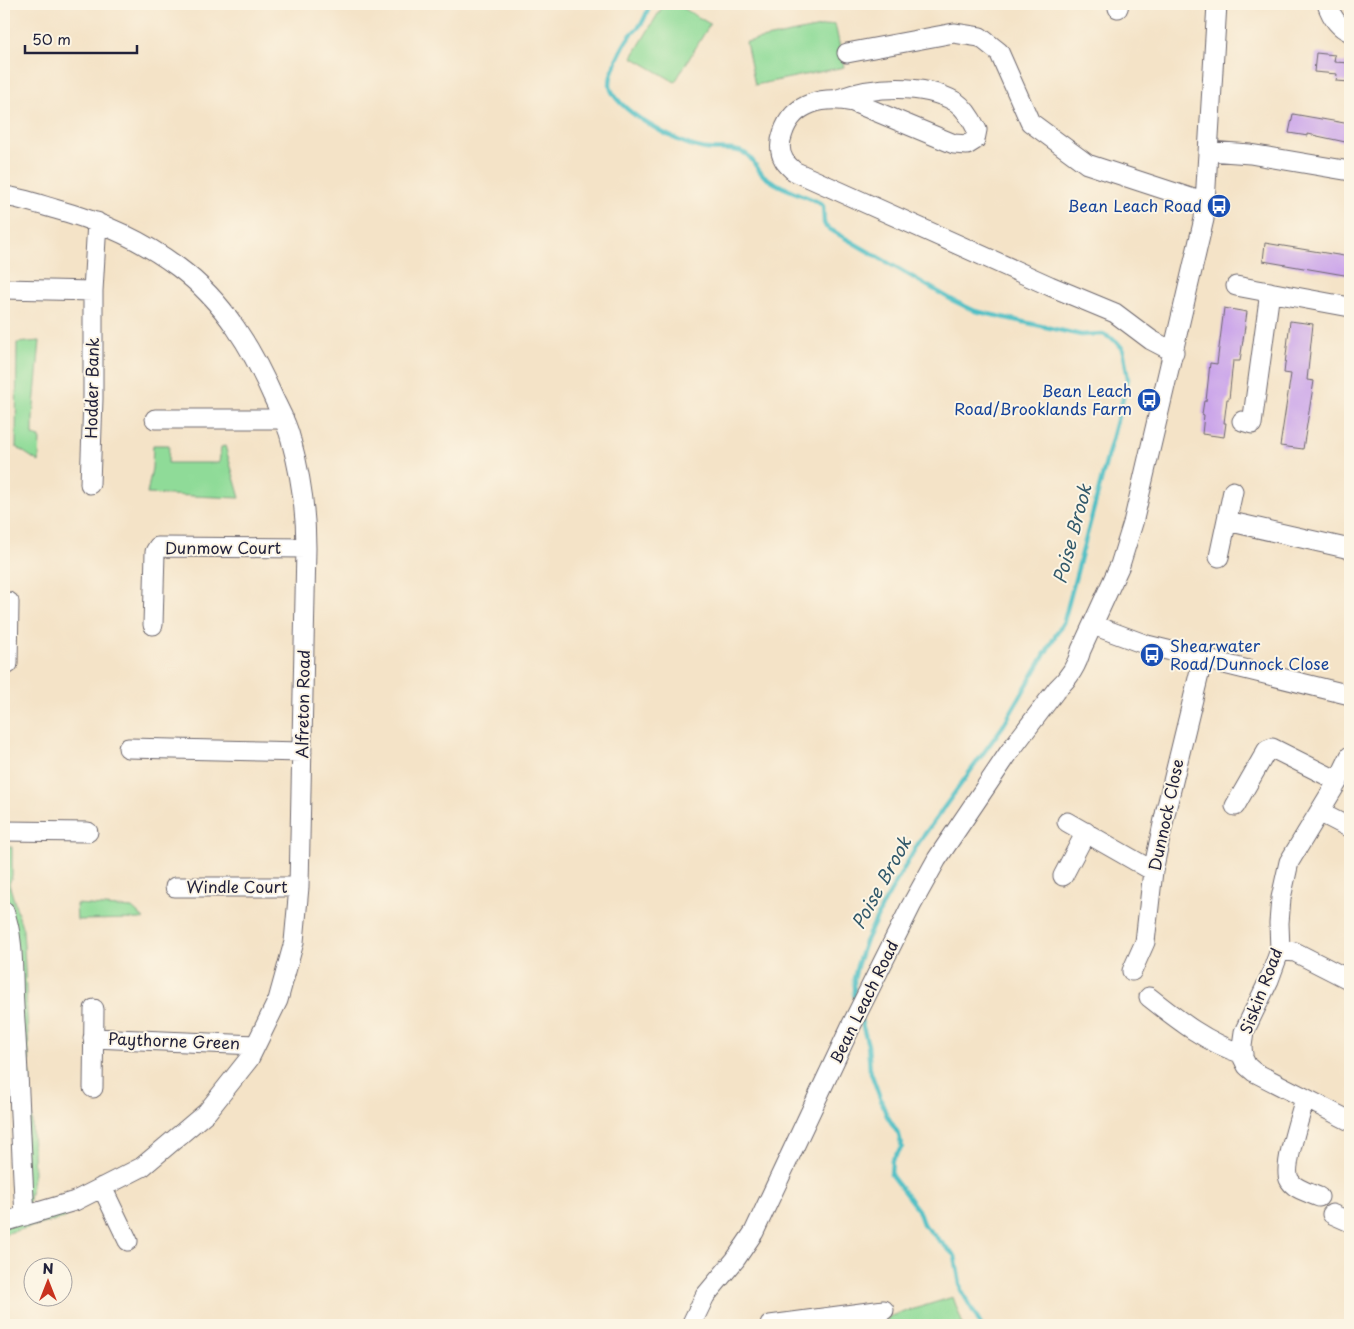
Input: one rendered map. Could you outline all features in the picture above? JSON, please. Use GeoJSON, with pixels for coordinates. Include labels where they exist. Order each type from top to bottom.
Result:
{"type":"FeatureCollection","features":[{"type":"Feature","properties":{"kind":"street","name":"Bean Leach Road"},"geometry":{"type":"LineString","coordinates":[[691,1325],[704,1296],[754,1232],[872,982],[937,859],[1010,751],[1057,689],[1066,668],[1081,650],[1120,565],[1133,523],[1174,352],[1206,203],[1217,4]]}},
{"type":"Feature","properties":{"kind":"street"},"geometry":{"type":"LineString","coordinates":[[1327,4],[1335,21],[1350,32]]}},
{"type":"Feature","properties":{"kind":"street"},"geometry":{"type":"LineString","coordinates":[[847,53],[954,33],[980,37],[999,52],[1030,122],[1051,138],[1088,164],[1206,203]]}},
{"type":"Feature","properties":{"kind":"street"},"geometry":{"type":"LineString","coordinates":[[838,99],[853,102],[954,144],[967,145],[975,140],[977,130],[969,116],[957,103],[942,96],[922,91],[884,89],[854,93],[838,99],[812,103],[795,112],[786,123],[780,142],[783,159],[794,172],[1115,313],[1151,340],[1174,352]]}},
{"type":"Feature","properties":{"kind":"street"},"geometry":{"type":"LineString","coordinates":[[1209,151],[1250,154],[1350,171]]}},
{"type":"Feature","properties":{"kind":"street","name":"Alfreton Road"},"geometry":{"type":"LineString","coordinates":[[4,196],[17,198],[97,222],[131,237],[178,267],[199,285],[241,334],[260,367],[284,419],[291,438],[302,485],[306,517],[299,887],[294,942],[278,1000],[249,1059],[207,1112],[142,1167],[75,1200],[4,1222]]}},
{"type":"Feature","properties":{"kind":"street","name":"Hodder Bank"},"geometry":{"type":"LineString","coordinates":[[90,484],[93,398],[93,291],[97,222]]}},
{"type":"Feature","properties":{"kind":"street"},"geometry":{"type":"LineString","coordinates":[[1236,286],[1350,307]]}},
{"type":"Feature","properties":{"kind":"street"},"geometry":{"type":"LineString","coordinates":[[4,289],[93,291]]}},
{"type":"Feature","properties":{"kind":"street"},"geometry":{"type":"LineString","coordinates":[[1251,424],[1270,292]]}},
{"type":"Feature","properties":{"kind":"street"},"geometry":{"type":"LineString","coordinates":[[155,419],[284,419]]}},
{"type":"Feature","properties":{"kind":"street"},"geometry":{"type":"LineString","coordinates":[[1219,557],[1233,491]]}},
{"type":"Feature","properties":{"kind":"street"},"geometry":{"type":"LineString","coordinates":[[1226,521],[1350,549]]}},
{"type":"Feature","properties":{"kind":"street","name":"Dunmow Court"},"geometry":{"type":"LineString","coordinates":[[153,625],[155,552],[158,547],[306,548]]}},
{"type":"Feature","properties":{"kind":"street"},"geometry":{"type":"LineString","coordinates":[[4,664],[8,664],[9,602]]}},
{"type":"Feature","properties":{"kind":"street"},"geometry":{"type":"LineString","coordinates":[[1093,625],[1147,645],[1350,695]]}},
{"type":"Feature","properties":{"kind":"street","name":"Dunnock Close"},"geometry":{"type":"LineString","coordinates":[[1132,971],[1145,942],[1153,871],[1203,658]]}},
{"type":"Feature","properties":{"kind":"street"},"geometry":{"type":"LineString","coordinates":[[128,748],[302,752]]}},
{"type":"Feature","properties":{"kind":"street"},"geometry":{"type":"LineString","coordinates":[[1234,806],[1267,750],[1272,748],[1338,781]]}},
{"type":"Feature","properties":{"kind":"street","name":"Siskin Road"},"geometry":{"type":"LineString","coordinates":[[1350,756],[1338,781],[1289,862],[1279,923],[1280,950],[1244,1032],[1242,1046],[1247,1066],[1254,1072],[1350,1121]]}},
{"type":"Feature","properties":{"kind":"street"},"geometry":{"type":"LineString","coordinates":[[1319,812],[1350,828]]}},
{"type":"Feature","properties":{"kind":"street"},"geometry":{"type":"LineString","coordinates":[[1067,822],[1153,871]]}},
{"type":"Feature","properties":{"kind":"street"},"geometry":{"type":"LineString","coordinates":[[4,831],[88,832]]}},
{"type":"Feature","properties":{"kind":"street"},"geometry":{"type":"LineString","coordinates":[[1064,876],[1086,832]]}},
{"type":"Feature","properties":{"kind":"street","name":"Windle Court"},"geometry":{"type":"LineString","coordinates":[[175,887],[299,887]]}},
{"type":"Feature","properties":{"kind":"street"},"geometry":{"type":"LineString","coordinates":[[4,911],[10,944],[19,1076],[12,1128],[26,1216]]}},
{"type":"Feature","properties":{"kind":"street"},"geometry":{"type":"LineString","coordinates":[[1280,950],[1295,952],[1350,980]]}},
{"type":"Feature","properties":{"kind":"street"},"geometry":{"type":"LineString","coordinates":[[1148,997],[1188,1028],[1229,1050],[1243,1054]]}},
{"type":"Feature","properties":{"kind":"street","name":"Paythorne Green"},"geometry":{"type":"LineString","coordinates":[[93,1088],[94,1009]]}},
{"type":"Feature","properties":{"kind":"street","name":"Paythorne Green"},"geometry":{"type":"LineString","coordinates":[[93,1038],[256,1045]]}},
{"type":"Feature","properties":{"kind":"street"},"geometry":{"type":"LineString","coordinates":[[1305,1098],[1289,1156],[1289,1180],[1295,1186],[1319,1196]]}},
{"type":"Feature","properties":{"kind":"street"},"geometry":{"type":"LineString","coordinates":[[102,1187],[128,1241]]}},
{"type":"Feature","properties":{"kind":"street"},"geometry":{"type":"LineString","coordinates":[[1332,1214],[1350,1222]]}},
{"type":"Feature","properties":{"kind":"street"},"geometry":{"type":"LineString","coordinates":[[770,1325],[884,1310]]}},
{"type":"Feature","properties":{"kind":"green space"},"geometry":{"type":"Polygon","coordinates":[[[664,4],[676,4],[710,24],[675,82],[632,57],[664,4]]]}},
{"type":"Feature","properties":{"kind":"green space"},"geometry":{"type":"Polygon","coordinates":[[[835,24],[844,67],[755,85],[746,42],[835,24]]]}},
{"type":"Feature","properties":{"kind":"green space"},"geometry":{"type":"Polygon","coordinates":[[[40,341],[33,417],[33,435],[40,437],[39,462],[16,447],[17,343],[40,341]]]}},
{"type":"Feature","properties":{"kind":"green space"},"geometry":{"type":"Polygon","coordinates":[[[153,445],[169,445],[168,463],[219,463],[221,447],[225,446],[240,498],[147,494],[152,468],[153,445]]]}},
{"type":"Feature","properties":{"kind":"green space"},"geometry":{"type":"Polygon","coordinates":[[[4,847],[12,847],[12,876],[9,884],[23,930],[24,945],[34,1173],[26,1216],[75,1201],[64,1218],[4,1234],[4,1220],[25,1216],[19,1076],[4,1078],[4,1008],[14,1007],[4,945],[4,847]]]}},
{"type":"Feature","properties":{"kind":"green space"},"geometry":{"type":"Polygon","coordinates":[[[76,904],[132,908],[144,919],[77,920],[76,904]]]}},
{"type":"Feature","properties":{"kind":"green space"},"geometry":{"type":"Polygon","coordinates":[[[953,1297],[963,1325],[885,1325],[888,1317],[953,1297]]]}},
{"type":"Feature","properties":{"kind":"building"},"geometry":{"type":"Polygon","coordinates":[[[1316,53],[1335,55],[1334,62],[1350,63],[1350,82],[1336,81],[1337,74],[1314,72],[1316,53]]]}},
{"type":"Feature","properties":{"kind":"building"},"geometry":{"type":"Polygon","coordinates":[[[1293,114],[1350,124],[1350,143],[1308,134],[1308,136],[1289,133],[1293,114]]]}},
{"type":"Feature","properties":{"kind":"building"},"geometry":{"type":"Polygon","coordinates":[[[1265,243],[1350,257],[1350,276],[1263,261],[1265,243]]]}},
{"type":"Feature","properties":{"kind":"building"},"geometry":{"type":"Polygon","coordinates":[[[1224,308],[1247,312],[1240,361],[1233,361],[1229,399],[1227,399],[1224,423],[1226,423],[1224,437],[1202,434],[1204,415],[1202,414],[1204,401],[1206,401],[1210,363],[1217,364],[1224,308]]]}},
{"type":"Feature","properties":{"kind":"building"},"geometry":{"type":"Polygon","coordinates":[[[1290,321],[1313,324],[1307,380],[1314,381],[1303,449],[1280,446],[1291,374],[1284,373],[1290,321]]]}},
{"type":"Feature","properties":{"kind":"waterway","name":"Poise Brook"},"geometry":{"type":"LineString","coordinates":[[650,4],[642,23],[630,36],[620,52],[610,80],[614,94],[634,114],[677,140],[706,149],[735,150],[746,154],[768,179],[823,206],[826,227],[954,301],[975,311],[1081,335],[1103,334],[1116,341],[1123,349],[1128,379],[1064,621],[1003,726],[919,842],[884,903],[865,942],[857,966],[854,979],[854,994],[857,1003]]}},
{"type":"Feature","properties":{"kind":"waterway","name":"Poise Brook"},"geometry":{"type":"LineString","coordinates":[[861,1020],[868,1045],[870,1070],[886,1114],[899,1135],[902,1147],[892,1160],[891,1175],[918,1210],[923,1224],[955,1256],[961,1290],[981,1325]]}},
{"type":"Feature","properties":{"kind":"place","name":"Bean Leach Road"},"geometry":{"type":"Point","coordinates":[1219,206]}},
{"type":"Feature","properties":{"kind":"place","name":"Bean Leach Road/Brooklands Farm"},"geometry":{"type":"Point","coordinates":[1149,400]}},
{"type":"Feature","properties":{"kind":"place","name":"Shearwater Road/Dunnock Close"},"geometry":{"type":"Point","coordinates":[1152,655]}}]}
